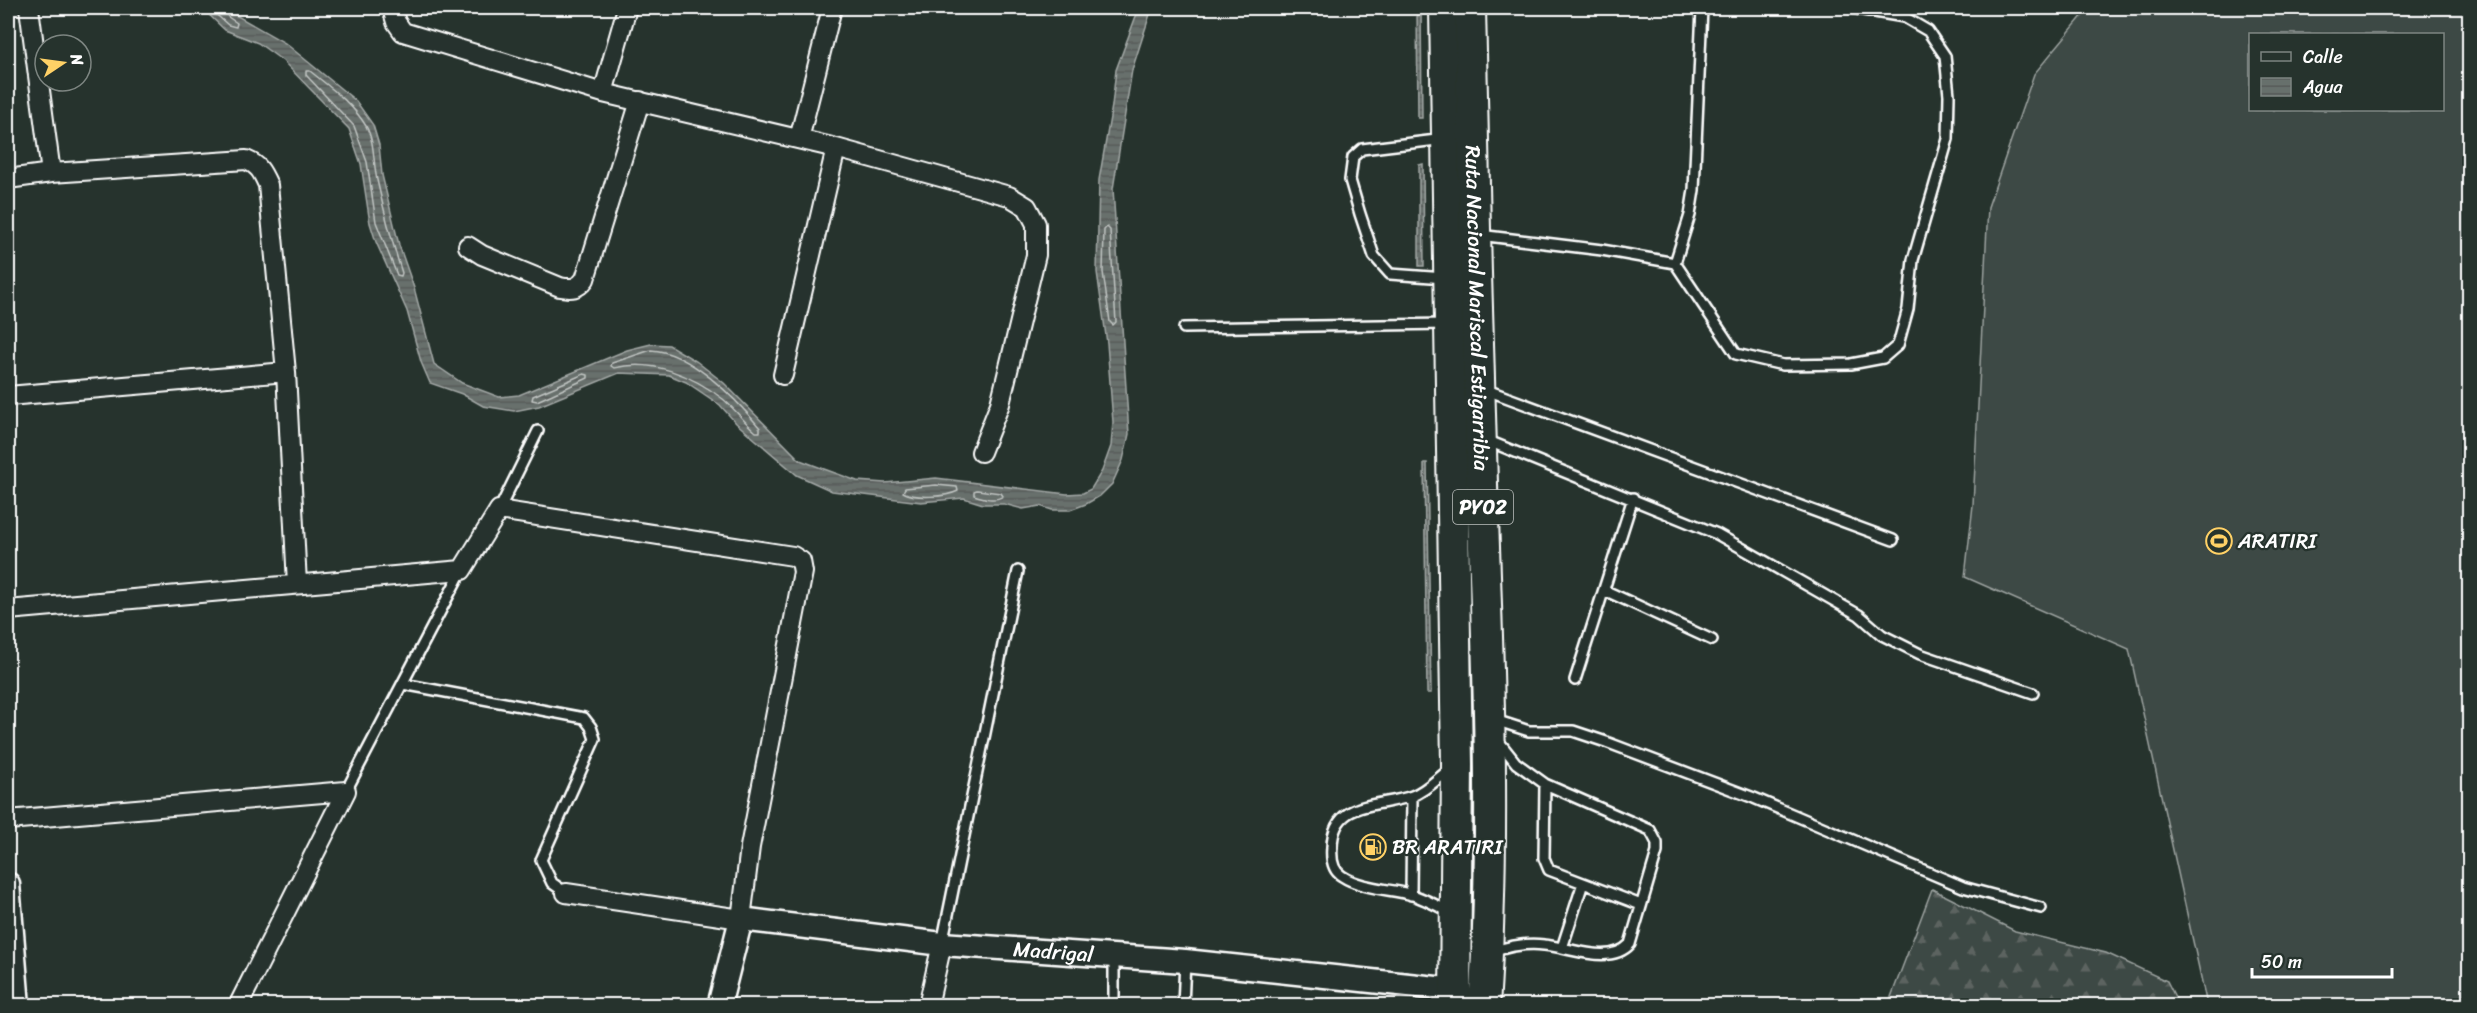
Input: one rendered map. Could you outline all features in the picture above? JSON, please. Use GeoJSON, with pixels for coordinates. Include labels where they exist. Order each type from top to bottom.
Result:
{"type":"FeatureCollection","features":[{"type":"Feature","properties":{"kind":"highway","name":"Ruta Nacional Mariscal Estigarribia"},"geometry":{"type":"LineString","coordinates":[[1445,8],[1457,764],[1455,998]]}},
{"type":"Feature","properties":{"kind":"highway","name":"Ruta Nacional Mariscal Estigarribia"},"geometry":{"type":"LineString","coordinates":[[1470,8],[1474,235],[1490,724],[1488,953],[1484,1005]]}},
{"type":"Feature","properties":{"kind":"street"},"geometry":{"type":"LineString","coordinates":[[29,8],[51,173]]}},
{"type":"Feature","properties":{"kind":"street"},"geometry":{"type":"LineString","coordinates":[[392,8],[396,22],[403,32],[603,93],[836,148],[1009,196],[1027,207],[1036,224],[1036,255],[1000,404],[981,452]]}},
{"type":"Feature","properties":{"kind":"street"},"geometry":{"type":"LineString","coordinates":[[603,93],[627,8]]}},
{"type":"Feature","properties":{"kind":"street"},"geometry":{"type":"LineString","coordinates":[[799,139],[832,8]]}},
{"type":"Feature","properties":{"kind":"street"},"geometry":{"type":"LineString","coordinates":[[468,246],[482,255],[560,287],[571,289],[580,285],[585,279],[640,102]]}},
{"type":"Feature","properties":{"kind":"street"},"geometry":{"type":"LineString","coordinates":[[783,375],[836,148]]}},
{"type":"Feature","properties":{"kind":"street"},"geometry":{"type":"LineString","coordinates":[[8,179],[51,173],[246,160],[255,163],[262,171],[268,185],[286,372],[297,584]]}},
{"type":"Feature","properties":{"kind":"street"},"geometry":{"type":"LineString","coordinates":[[8,396],[286,372]]}},
{"type":"Feature","properties":{"kind":"street"},"geometry":{"type":"LineString","coordinates":[[8,610],[462,570],[499,510],[793,556],[801,561],[803,572],[750,847],[741,919],[719,1005]]}},
{"type":"Feature","properties":{"kind":"street"},"geometry":{"type":"LineString","coordinates":[[8,820],[346,791]]}},
{"type":"Feature","properties":{"kind":"street"},"geometry":{"type":"LineString","coordinates":[[238,1005],[346,791]]}},
{"type":"Feature","properties":{"kind":"street"},"geometry":{"type":"LineString","coordinates":[[8,884],[18,1005]]}},
{"type":"Feature","properties":{"kind":"street"},"geometry":{"type":"LineString","coordinates":[[566,893],[741,919]]}},
{"type":"Feature","properties":{"kind":"street","name":"Madrigal"},"geometry":{"type":"LineString","coordinates":[[741,919],[942,944],[1185,961],[1455,998]]}},
{"type":"Feature","properties":{"kind":"street"},"geometry":{"type":"LineString","coordinates":[[928,1005],[942,944]]}},
{"type":"Feature","properties":{"kind":"lane"},"geometry":{"type":"LineString","coordinates":[[1675,263],[1690,215],[1694,190],[1702,8]]}},
{"type":"Feature","properties":{"kind":"lane"},"geometry":{"type":"LineString","coordinates":[[1474,235],[1602,250],[1675,263],[1736,354],[1783,365],[1851,364],[1883,358],[1898,345],[1908,309],[1913,260],[1948,139],[1949,95],[1945,56],[1928,31],[1904,17],[1851,8]]}},
{"type":"Feature","properties":{"kind":"lane"},"geometry":{"type":"LineString","coordinates":[[1447,139],[1362,149],[1353,157],[1350,180],[1374,256],[1390,273],[1449,279]]}},
{"type":"Feature","properties":{"kind":"lane"},"geometry":{"type":"LineString","coordinates":[[1184,328],[1424,322],[1450,324]]}},
{"type":"Feature","properties":{"kind":"lane"},"geometry":{"type":"LineString","coordinates":[[1479,387],[1893,540]]}},
{"type":"Feature","properties":{"kind":"lane"},"geometry":{"type":"LineString","coordinates":[[499,510],[538,431]]}},
{"type":"Feature","properties":{"kind":"lane"},"geometry":{"type":"LineString","coordinates":[[1481,439],[1633,498],[1717,534],[1859,615],[1882,635],[1920,654],[2033,693]]}},
{"type":"Feature","properties":{"kind":"lane"},"geometry":{"type":"LineString","coordinates":[[1575,680],[1633,498]]}},
{"type":"Feature","properties":{"kind":"lane"},"geometry":{"type":"LineString","coordinates":[[346,791],[462,570]]}},
{"type":"Feature","properties":{"kind":"lane"},"geometry":{"type":"LineString","coordinates":[[942,944],[1018,571]]}},
{"type":"Feature","properties":{"kind":"lane"},"geometry":{"type":"LineString","coordinates":[[1604,590],[1712,640]]}},
{"type":"Feature","properties":{"kind":"lane"},"geometry":{"type":"LineString","coordinates":[[403,684],[584,718],[595,739],[541,860],[552,883],[566,893]]}},
{"type":"Feature","properties":{"kind":"lane"},"geometry":{"type":"LineString","coordinates":[[1488,953],[1505,947],[1525,945],[1606,954],[1625,950],[1630,944],[1657,852],[1654,836],[1650,830],[1545,784],[1516,763],[1490,724]]}},
{"type":"Feature","properties":{"kind":"lane"},"geometry":{"type":"LineString","coordinates":[[1490,724],[1529,731],[1573,731],[1606,742],[1754,798],[1963,887],[2041,908]]}},
{"type":"Feature","properties":{"kind":"lane"},"geometry":{"type":"LineString","coordinates":[[1456,915],[1411,895],[1356,882],[1341,876],[1334,867],[1332,854],[1336,823],[1342,816],[1359,808],[1412,796],[1457,764]]}},
{"type":"Feature","properties":{"kind":"lane"},"geometry":{"type":"LineString","coordinates":[[1545,784],[1545,863],[1549,870],[1641,905]]}},
{"type":"Feature","properties":{"kind":"lane"},"geometry":{"type":"LineString","coordinates":[[1411,895],[1412,796]]}},
{"type":"Feature","properties":{"kind":"lane"},"geometry":{"type":"LineString","coordinates":[[1562,948],[1583,883]]}},
{"type":"Feature","properties":{"kind":"lane"},"geometry":{"type":"LineString","coordinates":[[1114,956],[1114,1005]]}},
{"type":"Feature","properties":{"kind":"lane"},"geometry":{"type":"LineString","coordinates":[[1183,1005],[1185,961]]}},
{"type":"Feature","properties":{"kind":"green space","name":"ARATIRI"},"geometry":{"type":"Polygon","coordinates":[[[2089,8],[2469,8],[2469,1005],[2207,1005],[2129,649],[1965,577],[1973,505],[1988,207],[2034,74],[2089,8]]]}},
{"type":"Feature","properties":{"kind":"green space"},"geometry":{"type":"Polygon","coordinates":[[[1932,889],[2015,931],[2106,953],[2167,981],[2179,1005],[1888,1005],[1932,889]]]}},
{"type":"Feature","properties":{"kind":"water"},"geometry":{"type":"Polygon","coordinates":[[[202,8],[229,8],[232,13],[285,43],[356,101],[373,125],[399,245],[414,288],[434,364],[462,383],[499,397],[519,395],[627,350],[651,344],[669,345],[696,361],[724,383],[800,460],[824,469],[857,481],[885,483],[936,478],[1067,494],[1083,493],[1091,489],[1102,471],[1111,446],[1113,422],[1107,343],[1097,272],[1099,180],[1116,70],[1139,8],[1152,8],[1132,70],[1113,189],[1129,434],[1123,460],[1112,484],[1100,496],[1070,510],[1052,510],[1040,506],[1023,509],[1004,504],[983,504],[964,498],[921,502],[832,491],[797,475],[736,423],[720,405],[686,382],[669,375],[619,373],[539,406],[514,411],[483,406],[462,394],[430,383],[421,362],[407,311],[376,242],[370,223],[361,164],[349,129],[283,61],[258,43],[225,30],[202,8]]]}},
{"type":"Feature","properties":{"kind":"water"},"geometry":{"type":"Polygon","coordinates":[[[1417,8],[1421,8],[1422,118],[1418,118],[1417,8]]]}},
{"type":"Feature","properties":{"kind":"water"},"geometry":{"type":"Polygon","coordinates":[[[1423,164],[1424,266],[1419,266],[1419,165],[1423,164]]]}},
{"type":"Feature","properties":{"kind":"water"},"geometry":{"type":"Polygon","coordinates":[[[1424,463],[1427,463],[1431,693],[1427,693],[1424,463]]]}},
{"type":"Feature","properties":{"kind":"place","name":"ARATIRI"},"geometry":{"type":"Point","coordinates":[2219,541]}},
{"type":"Feature","properties":{"kind":"place","name":"BR ARATIRI"},"geometry":{"type":"Point","coordinates":[1373,847]}}]}
